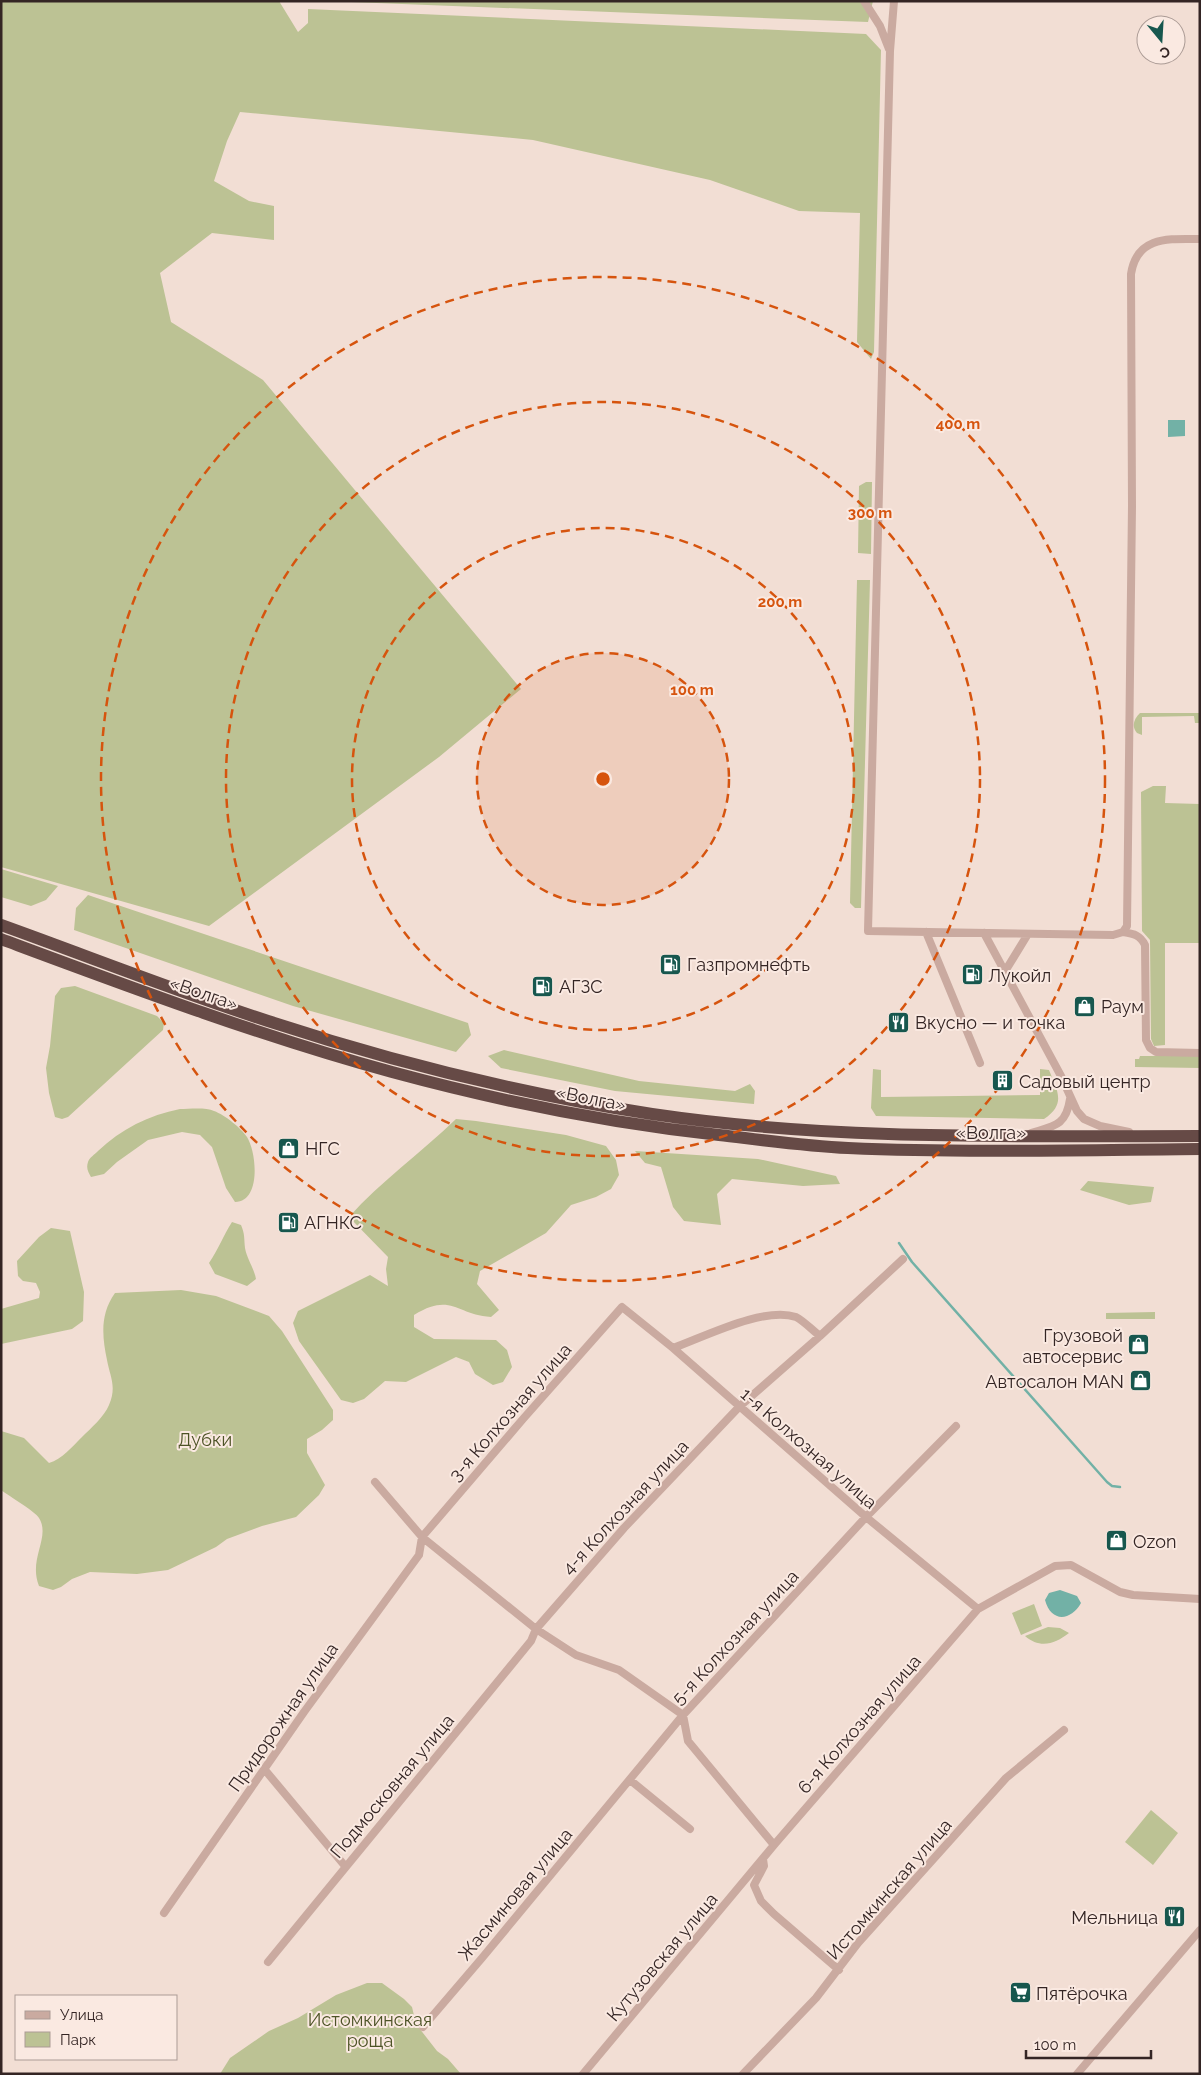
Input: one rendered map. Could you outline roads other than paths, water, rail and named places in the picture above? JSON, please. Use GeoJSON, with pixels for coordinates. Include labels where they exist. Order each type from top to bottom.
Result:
{"type":"FeatureCollection","features":[{"type":"Feature","properties":{"kind":"highway","name":"«Волга»"},"geometry":{"type":"LineString","coordinates":[[1,925],[269,1022],[397,1059],[491,1083],[651,1114],[864,1134],[1017,1138],[1200,1136]]}},
{"type":"Feature","properties":{"kind":"highway","name":"«Волга»"},"geometry":{"type":"LineString","coordinates":[[1,939],[264,1033],[352,1060],[474,1093],[634,1123],[718,1135],[844,1147],[919,1150],[1200,1149]]}},
{"type":"Feature","properties":{"kind":"street"},"geometry":{"type":"LineString","coordinates":[[864,1],[880,26],[890,51]]}},
{"type":"Feature","properties":{"kind":"street"},"geometry":{"type":"LineString","coordinates":[[894,1],[890,51],[868,932],[1113,935],[1123,932],[1136,934],[1142,938],[1145,945],[1146,1040],[1150,1048],[1156,1052],[1200,1053]]}},
{"type":"Feature","properties":{"kind":"street"},"geometry":{"type":"LineString","coordinates":[[1123,932],[1127,926],[1128,889],[1132,506],[1131,274],[1134,260],[1147,245],[1161,240],[1200,239]]}},
{"type":"Feature","properties":{"kind":"street"},"geometry":{"type":"LineString","coordinates":[[926,932],[980,1063]]}},
{"type":"Feature","properties":{"kind":"street"},"geometry":{"type":"LineString","coordinates":[[984,933],[1004,974],[1061,1076],[1070,1099],[1084,1119],[1100,1126],[1153,1136]]}},
{"type":"Feature","properties":{"kind":"street"},"geometry":{"type":"LineString","coordinates":[[1004,974],[1028,934]]}},
{"type":"Feature","properties":{"kind":"street"},"geometry":{"type":"LineString","coordinates":[[1017,1138],[1056,1125],[1066,1118],[1070,1099]]}},
{"type":"Feature","properties":{"kind":"street","name":"4-я Колхозная улица"},"geometry":{"type":"LineString","coordinates":[[536,1629],[624,1528],[739,1407],[820,1336],[903,1259]]}},
{"type":"Feature","properties":{"kind":"street","name":"1-я Колхозная улица"},"geometry":{"type":"LineString","coordinates":[[622,1307],[673,1348],[866,1517],[978,1609]]}},
{"type":"Feature","properties":{"kind":"street","name":"3-я Колхозная улица"},"geometry":{"type":"LineString","coordinates":[[422,1537],[522,1419],[622,1307]]}},
{"type":"Feature","properties":{"kind":"street"},"geometry":{"type":"LineString","coordinates":[[673,1348],[760,1316],[776,1314],[797,1318],[820,1336]]}},
{"type":"Feature","properties":{"kind":"street","name":"5-я Колхозная улица"},"geometry":{"type":"LineString","coordinates":[[630,1780],[682,1715],[866,1517],[956,1426]]}},
{"type":"Feature","properties":{"kind":"street"},"geometry":{"type":"LineString","coordinates":[[375,1482],[422,1537],[536,1629],[576,1654],[619,1670],[682,1715],[688,1741],[774,1845]]}},
{"type":"Feature","properties":{"kind":"street","name":"Придорожная улица"},"geometry":{"type":"LineString","coordinates":[[164,1913],[371,1619],[419,1555],[422,1537]]}},
{"type":"Feature","properties":{"kind":"street","name":"6-я Колхозная улица"},"geometry":{"type":"LineString","coordinates":[[763,1859],[978,1609],[1055,1566],[1063,1564],[1071,1566],[1120,1592],[1132,1595],[1200,1599]]}},
{"type":"Feature","properties":{"kind":"street","name":"Подмосковная улица"},"geometry":{"type":"LineString","coordinates":[[268,1962],[531,1641],[536,1629]]}},
{"type":"Feature","properties":{"kind":"street","name":"Истомкинская улица"},"geometry":{"type":"LineString","coordinates":[[743,2074],[816,1998],[858,1943],[1006,1778],[1064,1730]]}},
{"type":"Feature","properties":{"kind":"street"},"geometry":{"type":"LineString","coordinates":[[264,1770],[345,1866]]}},
{"type":"Feature","properties":{"kind":"street"},"geometry":{"type":"LineString","coordinates":[[630,1780],[690,1830]]}},
{"type":"Feature","properties":{"kind":"street","name":"Жасминовая улица"},"geometry":{"type":"LineString","coordinates":[[423,2027],[630,1780]]}},
{"type":"Feature","properties":{"kind":"street"},"geometry":{"type":"LineString","coordinates":[[763,1859],[764,1866],[754,1885],[761,1901],[839,1970]]}},
{"type":"Feature","properties":{"kind":"street","name":"Кутузовская улица"},"geometry":{"type":"LineString","coordinates":[[583,2074],[763,1859]]}},
{"type":"Feature","properties":{"kind":"street"},"geometry":{"type":"LineString","coordinates":[[1078,2074],[1200,1930]]}},
{"type":"Feature","properties":{"kind":"water"},"geometry":{"type":"Polygon","coordinates":[[[1168,420],[1185,420],[1185,436],[1168,437],[1168,420]]]}},
{"type":"Feature","properties":{"kind":"water"},"geometry":{"type":"Polygon","coordinates":[[[1060,1590],[1077,1596],[1081,1603],[1072,1613],[1062,1617],[1052,1613],[1045,1600],[1049,1593],[1060,1590]]]}},
{"type":"Feature","properties":{"kind":"waterway"},"geometry":{"type":"LineString","coordinates":[[899,1243],[912,1262],[1107,1482],[1112,1486],[1120,1487]]}},
{"type":"Feature","properties":{"kind":"place","name":"Газпромнефть"},"geometry":{"type":"Point","coordinates":[671,964]}},
{"type":"Feature","properties":{"kind":"place","name":"Лукойл"},"geometry":{"type":"Point","coordinates":[972,975]}},
{"type":"Feature","properties":{"kind":"place","name":"АГЗС"},"geometry":{"type":"Point","coordinates":[543,986]}},
{"type":"Feature","properties":{"kind":"place","name":"Раум"},"geometry":{"type":"Point","coordinates":[1085,1006]}},
{"type":"Feature","properties":{"kind":"place","name":"Вкусно — и точка"},"geometry":{"type":"Point","coordinates":[899,1022]}},
{"type":"Feature","properties":{"kind":"place","name":"Садовый центр"},"geometry":{"type":"Point","coordinates":[1003,1081]}},
{"type":"Feature","properties":{"kind":"place","name":"НГС"},"geometry":{"type":"Point","coordinates":[289,1148]}},
{"type":"Feature","properties":{"kind":"place","name":"АГНКС"},"geometry":{"type":"Point","coordinates":[288,1222]}},
{"type":"Feature","properties":{"kind":"place","name":"Грузовой автосервис"},"geometry":{"type":"Point","coordinates":[1139,1345]}},
{"type":"Feature","properties":{"kind":"place","name":"Автосалон MAN"},"geometry":{"type":"Point","coordinates":[1140,1381]}},
{"type":"Feature","properties":{"kind":"place","name":"Ozon"},"geometry":{"type":"Point","coordinates":[1117,1541]}},
{"type":"Feature","properties":{"kind":"place","name":"Мельница"},"geometry":{"type":"Point","coordinates":[1174,1917]}},
{"type":"Feature","properties":{"kind":"place","name":"Пятёрочка"},"geometry":{"type":"Point","coordinates":[1020,1993]}},
{"type":"Feature","properties":{"kind":"park label","name":"Дубки"},"geometry":{"type":"Point","coordinates":[205,1439]}},
{"type":"Feature","properties":{"kind":"park label","name":"Истомкинская роща"},"geometry":{"type":"Point","coordinates":[370,2029]}}]}
